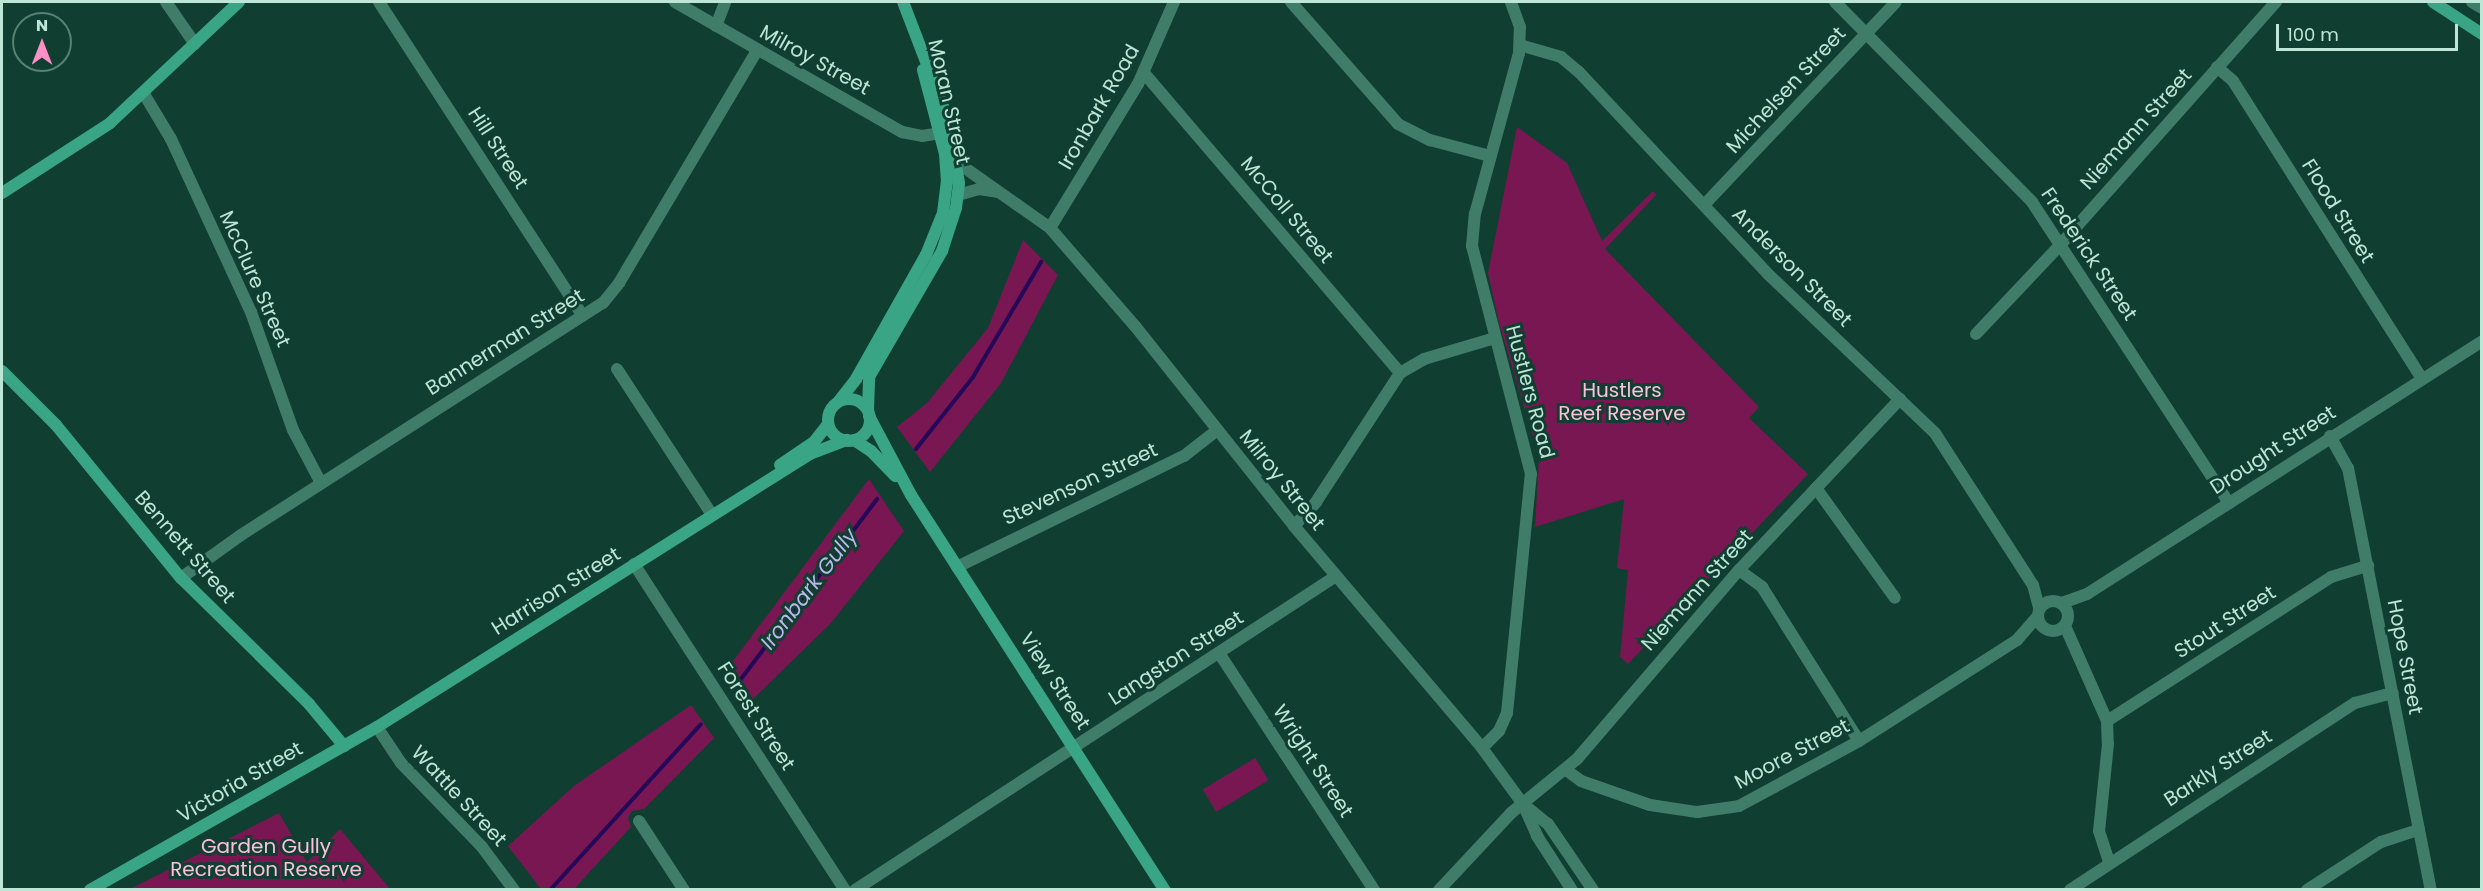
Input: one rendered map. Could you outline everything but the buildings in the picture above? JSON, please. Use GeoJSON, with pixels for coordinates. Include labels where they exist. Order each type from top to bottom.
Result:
{"type":"FeatureCollection","features":[{"type":"Feature","properties":{"kind":"street"},"geometry":{"type":"LineString","coordinates":[[166,2],[195,44]]}},
{"type":"Feature","properties":{"kind":"street"},"geometry":{"type":"LineString","coordinates":[[2,193],[95,134],[144,94],[238,2]]}},
{"type":"Feature","properties":{"kind":"street","name":"Hill Street"},"geometry":{"type":"LineString","coordinates":[[379,2],[583,316]]}},
{"type":"Feature","properties":{"kind":"street","name":"Milroy Street"},"geometry":{"type":"LineString","coordinates":[[675,2],[902,132],[922,136],[940,134]]}},
{"type":"Feature","properties":{"kind":"street"},"geometry":{"type":"LineString","coordinates":[[716,26],[725,2]]}},
{"type":"Feature","properties":{"kind":"street","name":"Moran Street"},"geometry":{"type":"LineString","coordinates":[[903,2],[954,187]]}},
{"type":"Feature","properties":{"kind":"street","name":"Ironbark Road"},"geometry":{"type":"LineString","coordinates":[[1050,228],[1144,73],[1174,2]]}},
{"type":"Feature","properties":{"kind":"street"},"geometry":{"type":"LineString","coordinates":[[1292,2],[1398,124],[1430,141],[1490,156]]}},
{"type":"Feature","properties":{"kind":"street"},"geometry":{"type":"LineString","coordinates":[[1511,2],[1520,27],[1520,45]]}},
{"type":"Feature","properties":{"kind":"street","name":"Frederick Street"},"geometry":{"type":"LineString","coordinates":[[1835,2],[2032,202],[2229,503]]}},
{"type":"Feature","properties":{"kind":"street","name":"Michelsen Street"},"geometry":{"type":"LineString","coordinates":[[1704,206],[1896,2]]}},
{"type":"Feature","properties":{"kind":"street","name":"Niemann Street"},"geometry":{"type":"LineString","coordinates":[[1976,334],[2061,244],[2276,2]]}},
{"type":"Feature","properties":{"kind":"street"},"geometry":{"type":"LineString","coordinates":[[2433,2],[2481,34]]}},
{"type":"Feature","properties":{"kind":"street"},"geometry":{"type":"LineString","coordinates":[[2472,2],[2481,8]]}},
{"type":"Feature","properties":{"kind":"street"},"geometry":{"type":"LineString","coordinates":[[2455,16],[2481,29]]}},
{"type":"Feature","properties":{"kind":"street","name":"Moran Street"},"geometry":{"type":"LineString","coordinates":[[912,30],[942,100],[958,163],[954,187]]}},
{"type":"Feature","properties":{"kind":"street","name":"Hustlers Road"},"geometry":{"type":"LineString","coordinates":[[1482,748],[1498,731],[1507,713],[1531,474],[1472,246],[1475,214],[1520,45]]}},
{"type":"Feature","properties":{"kind":"street","name":"Anderson Street"},"geometry":{"type":"LineString","coordinates":[[1520,45],[1549,52],[1574,68],[1784,290],[1935,433],[2033,585],[2057,602]]}},
{"type":"Feature","properties":{"kind":"street","name":"Bannerman Street"},"geometry":{"type":"LineString","coordinates":[[181,578],[321,483],[604,302],[619,283],[757,51]]}},
{"type":"Feature","properties":{"kind":"street","name":"Flood Street"},"geometry":{"type":"LineString","coordinates":[[2217,67],[2233,81],[2422,379]]}},
{"type":"Feature","properties":{"kind":"street","name":"McColl Street"},"geometry":{"type":"LineString","coordinates":[[1144,73],[1400,373]]}},
{"type":"Feature","properties":{"kind":"street","name":"McClure Street"},"geometry":{"type":"LineString","coordinates":[[144,94],[171,140],[241,291],[293,430],[321,483]]}},
{"type":"Feature","properties":{"kind":"street","name":"Milroy Street"},"geometry":{"type":"LineString","coordinates":[[958,163],[1050,228],[1135,326],[1216,431],[1294,526],[1482,748],[1523,804]]}},
{"type":"Feature","properties":{"kind":"street"},"geometry":{"type":"LineString","coordinates":[[954,187],[1000,192]]}},
{"type":"Feature","properties":{"kind":"street"},"geometry":{"type":"LineString","coordinates":[[954,187],[939,257],[869,377],[868,413],[864,434],[850,440],[835,435],[828,424],[830,411],[856,379],[926,255],[954,187]]}},
{"type":"Feature","properties":{"kind":"street"},"geometry":{"type":"LineString","coordinates":[[1294,526],[1316,502],[1400,373],[1424,359],[1495,338]]}},
{"type":"Feature","properties":{"kind":"street","name":"Drought Street"},"geometry":{"type":"LineString","coordinates":[[2058,626],[2087,594],[2481,340]]}},
{"type":"Feature","properties":{"kind":"street"},"geometry":{"type":"LineString","coordinates":[[617,369],[712,515]]}},
{"type":"Feature","properties":{"kind":"street","name":"Bennett Street"},"geometry":{"type":"LineString","coordinates":[[2,371],[56,425],[181,578],[315,710],[344,746]]}},
{"type":"Feature","properties":{"kind":"street","name":"Niemann Street"},"geometry":{"type":"LineString","coordinates":[[1439,890],[1523,804],[1566,770],[1739,570],[1900,399]]}},
{"type":"Feature","properties":{"kind":"street"},"geometry":{"type":"LineString","coordinates":[[839,401],[858,401],[868,413]]}},
{"type":"Feature","properties":{"kind":"street","name":"View Street"},"geometry":{"type":"LineString","coordinates":[[868,413],[911,495],[1165,890]]}},
{"type":"Feature","properties":{"kind":"street","name":"Harrison Street"},"geometry":{"type":"LineString","coordinates":[[755,487],[814,442],[828,424]]}},
{"type":"Feature","properties":{"kind":"street","name":"Stevenson Street"},"geometry":{"type":"LineString","coordinates":[[957,567],[1184,456],[1216,431]]}},
{"type":"Feature","properties":{"kind":"street","name":"Hope Street"},"geometry":{"type":"LineString","coordinates":[[2330,436],[2348,468],[2431,890]]}},
{"type":"Feature","properties":{"kind":"street","name":"View Street"},"geometry":{"type":"LineString","coordinates":[[850,440],[877,456],[911,495]]}},
{"type":"Feature","properties":{"kind":"street","name":"Harrison Street"},"geometry":{"type":"LineString","coordinates":[[377,727],[755,487],[810,454],[850,440]]}},
{"type":"Feature","properties":{"kind":"street"},"geometry":{"type":"LineString","coordinates":[[1816,488],[1895,598]]}},
{"type":"Feature","properties":{"kind":"street","name":"Forest Street"},"geometry":{"type":"LineString","coordinates":[[634,564],[845,890]]}},
{"type":"Feature","properties":{"kind":"street","name":"Stout Street"},"geometry":{"type":"LineString","coordinates":[[2107,721],[2331,578],[2368,566]]}},
{"type":"Feature","properties":{"kind":"street"},"geometry":{"type":"LineString","coordinates":[[1739,570],[1762,587],[1859,741]]}},
{"type":"Feature","properties":{"kind":"street","name":"Langston Street"},"geometry":{"type":"LineString","coordinates":[[855,890],[1336,576]]}},
{"type":"Feature","properties":{"kind":"street","name":"Anderson Street"},"geometry":{"type":"LineString","coordinates":[[2033,585],[2038,613],[2058,626]]}},
{"type":"Feature","properties":{"kind":"street","name":"Drought Street"},"geometry":{"type":"LineString","coordinates":[[2038,613],[2057,602],[2087,594]]}},
{"type":"Feature","properties":{"kind":"street"},"geometry":{"type":"LineString","coordinates":[[2057,602],[2058,626],[2074,651],[2107,721],[2099,831],[2109,862]]}},
{"type":"Feature","properties":{"kind":"street","name":"Moore Street"},"geometry":{"type":"LineString","coordinates":[[2017,640],[2038,613]]}},
{"type":"Feature","properties":{"kind":"street","name":"Moore Street"},"geometry":{"type":"LineString","coordinates":[[1566,770],[1581,781],[1650,805],[1697,812],[1718,810],[1755,799],[1859,741],[2017,640],[2058,626]]}},
{"type":"Feature","properties":{"kind":"street","name":"Wright Street"},"geometry":{"type":"LineString","coordinates":[[1219,653],[1374,890]]}},
{"type":"Feature","properties":{"kind":"street","name":"Barkly Street"},"geometry":{"type":"LineString","coordinates":[[2070,890],[2084,885],[2109,862],[2355,703],[2393,693]]}},
{"type":"Feature","properties":{"kind":"street","name":"Victoria Street"},"geometry":{"type":"LineString","coordinates":[[90,890],[377,727]]}},
{"type":"Feature","properties":{"kind":"street","name":"Wattle Street"},"geometry":{"type":"LineString","coordinates":[[377,727],[401,763],[482,847],[514,890]]}},
{"type":"Feature","properties":{"kind":"street"},"geometry":{"type":"LineString","coordinates":[[1523,804],[1532,828],[1572,890]]}},
{"type":"Feature","properties":{"kind":"street"},"geometry":{"type":"LineString","coordinates":[[1523,804],[1548,824],[1593,890]]}},
{"type":"Feature","properties":{"kind":"street"},"geometry":{"type":"LineString","coordinates":[[639,821],[684,890]]}},
{"type":"Feature","properties":{"kind":"street"},"geometry":{"type":"LineString","coordinates":[[2307,890],[2381,842],[2419,830]]}},
{"type":"Feature","properties":{"kind":"green space","name":"Hustlers Reef Reserve"},"geometry":{"type":"Polygon","coordinates":[[[1517,127],[1567,163],[1602,241],[1653,191],[1656,195],[1605,249],[1759,407],[1749,418],[1808,474],[1628,664],[1620,657],[1628,570],[1617,568],[1624,499],[1535,527],[1539,457],[1499,323],[1488,273],[1517,127]]]}},
{"type":"Feature","properties":{"kind":"green space"},"geometry":{"type":"Polygon","coordinates":[[[1023,240],[1058,275],[1001,383],[930,472],[897,427],[927,403],[988,328],[1023,240]]]}},
{"type":"Feature","properties":{"kind":"green space"},"geometry":{"type":"Polygon","coordinates":[[[869,479],[904,531],[831,623],[753,699],[730,665],[869,479]]]}},
{"type":"Feature","properties":{"kind":"green space"},"geometry":{"type":"Polygon","coordinates":[[[691,705],[714,738],[644,809],[632,811],[628,818],[631,827],[574,889],[541,889],[508,846],[574,786],[691,705]]]}},
{"type":"Feature","properties":{"kind":"green space"},"geometry":{"type":"Polygon","coordinates":[[[1255,758],[1268,780],[1216,812],[1203,789],[1255,758]]]}},
{"type":"Feature","properties":{"kind":"green space","name":"Garden Gully Recreation Reserve"},"geometry":{"type":"Polygon","coordinates":[[[279,813],[307,862],[340,829],[390,889],[130,889],[279,813]]]}},
{"type":"Feature","properties":{"kind":"waterway","name":"Ironbark Gully"},"geometry":{"type":"LineString","coordinates":[[916,449],[973,377],[1041,262]]}},
{"type":"Feature","properties":{"kind":"waterway","name":"Ironbark Gully"},"geometry":{"type":"LineString","coordinates":[[741,679],[877,499]]}},
{"type":"Feature","properties":{"kind":"waterway","name":"Ironbark Gully"},"geometry":{"type":"LineString","coordinates":[[550,890],[701,724]]}}]}
